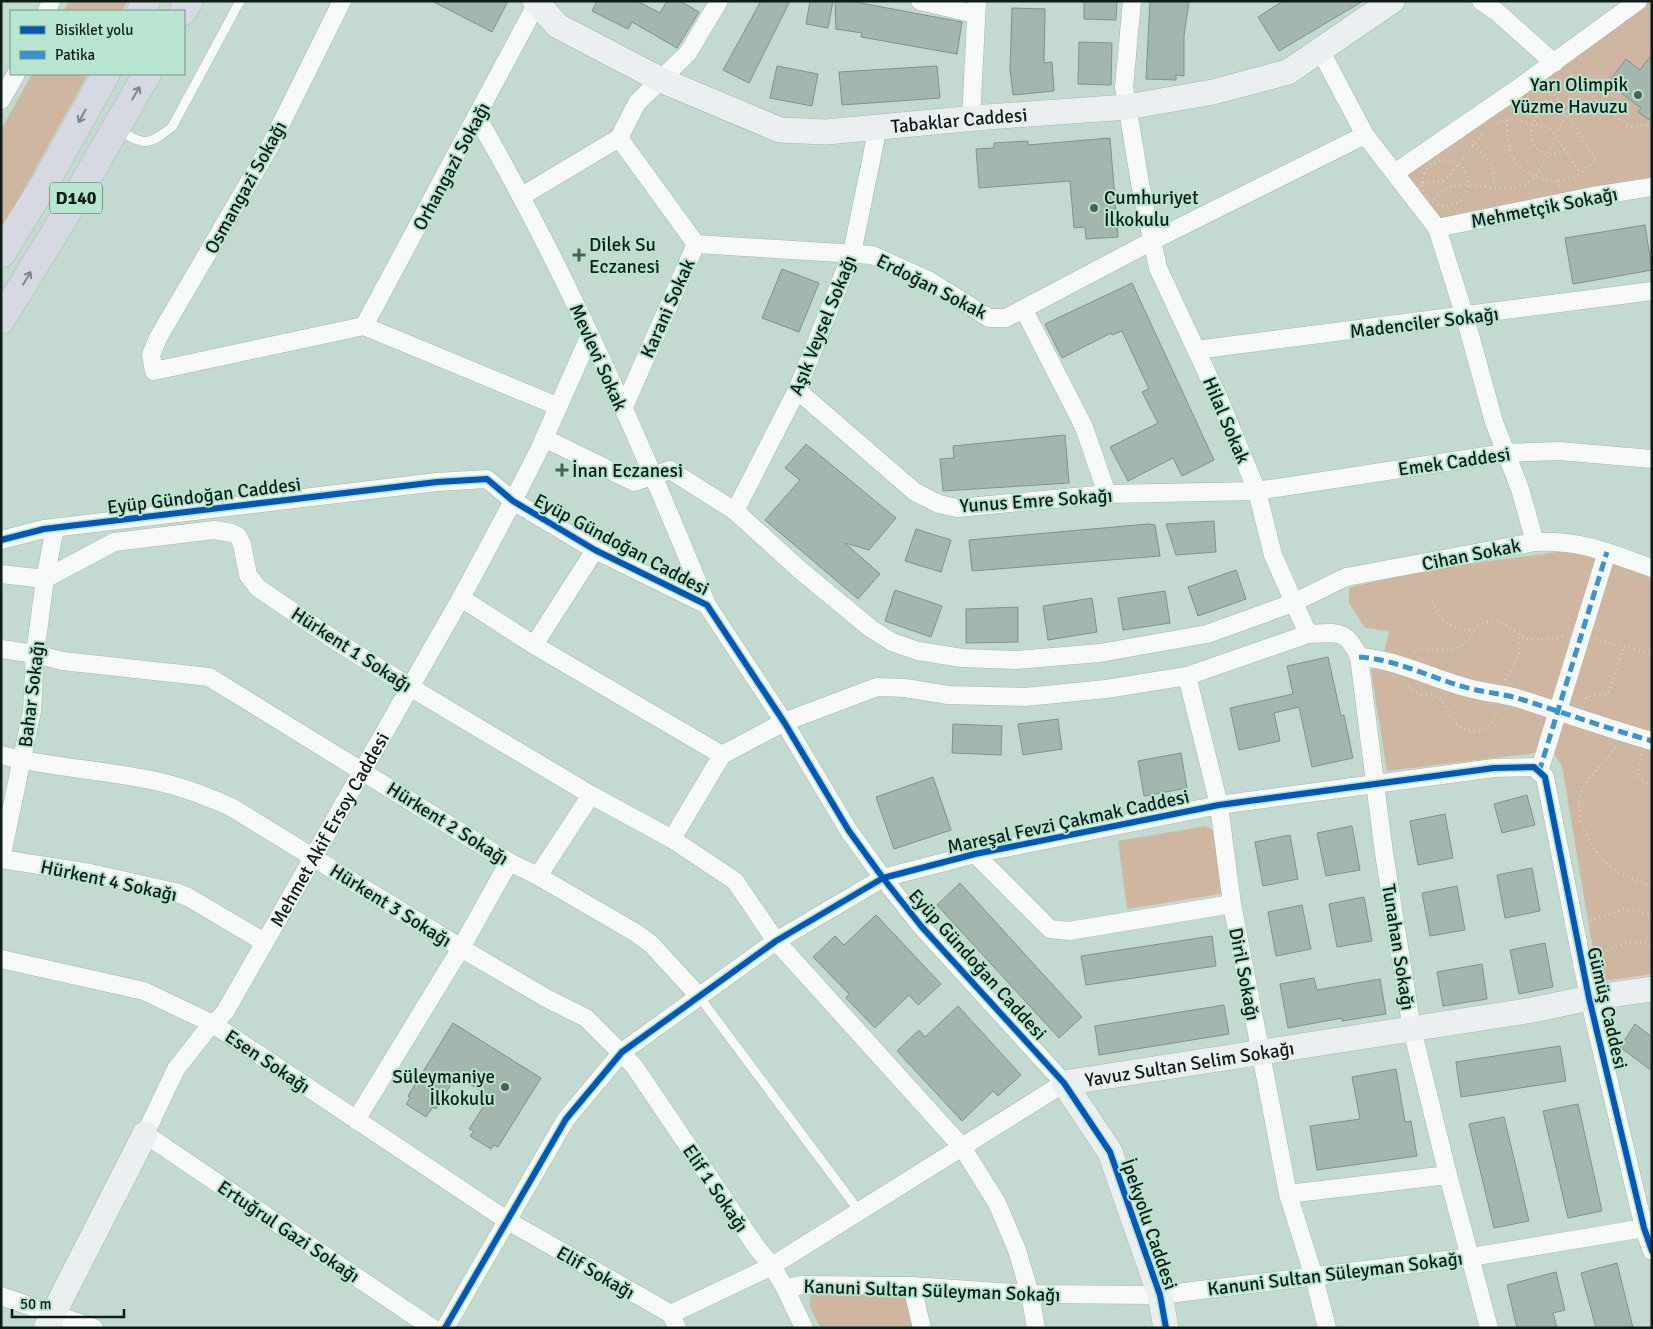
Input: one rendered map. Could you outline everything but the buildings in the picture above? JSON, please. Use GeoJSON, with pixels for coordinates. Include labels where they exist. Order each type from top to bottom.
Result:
{"type":"FeatureCollection","features":[{"type":"Feature","properties":{"kind":"highway","name":"D140"},"geometry":{"type":"LineString","coordinates":[[1,254],[45,183],[105,75]]}},
{"type":"Feature","properties":{"kind":"highway","name":"D140"},"geometry":{"type":"LineString","coordinates":[[1,320],[146,75]]}},
{"type":"Feature","properties":{"kind":"street","name":"Osmangazi Sokağı"},"geometry":{"type":"LineString","coordinates":[[342,1],[269,148],[158,338],[152,355],[154,371],[364,326]]}},
{"type":"Feature","properties":{"kind":"street"},"geometry":{"type":"LineString","coordinates":[[522,196],[619,138],[637,103],[688,53],[719,1]]}},
{"type":"Feature","properties":{"kind":"street"},"geometry":{"type":"LineString","coordinates":[[920,1],[976,8],[971,119]]}},
{"type":"Feature","properties":{"kind":"street","name":"Hilal Sokak"},"geometry":{"type":"LineString","coordinates":[[1132,1],[1124,87],[1126,107],[1158,268],[1219,399],[1257,491],[1273,555],[1294,603]]}},
{"type":"Feature","properties":{"kind":"street","name":"Tabaklar Caddesi"},"geometry":{"type":"LineString","coordinates":[[535,3],[558,26],[661,80],[780,130],[826,132],[1126,107],[1213,92],[1288,72],[1392,1]]}},
{"type":"Feature","properties":{"kind":"street"},"geometry":{"type":"LineString","coordinates":[[1481,1],[1497,12],[1547,68]]}},
{"type":"Feature","properties":{"kind":"street"},"geometry":{"type":"LineString","coordinates":[[1398,175],[1638,1]]}},
{"type":"Feature","properties":{"kind":"street","name":"Orhangazi Sokağı"},"geometry":{"type":"LineString","coordinates":[[364,326],[477,117],[535,3]]}},
{"type":"Feature","properties":{"kind":"street"},"geometry":{"type":"LineString","coordinates":[[1320,50],[1365,135],[1398,175],[1429,208],[1465,317],[1505,453],[1520,489],[1536,542]]}},
{"type":"Feature","properties":{"kind":"street","name":"Mevlevi Sokak"},"geometry":{"type":"LineString","coordinates":[[477,117],[522,196],[590,335],[707,605]]}},
{"type":"Feature","properties":{"kind":"street","name":"Aşık Veysel Sokağı"},"geometry":{"type":"LineString","coordinates":[[734,511],[797,390],[852,253],[878,127]]}},
{"type":"Feature","properties":{"kind":"street"},"geometry":{"type":"LineString","coordinates":[[1107,494],[1084,427],[1024,310],[1152,241],[1365,135]]}},
{"type":"Feature","properties":{"kind":"street","name":"Karani Sokak"},"geometry":{"type":"LineString","coordinates":[[619,138],[696,244],[623,409]]}},
{"type":"Feature","properties":{"kind":"street","name":"Mehmetçik Sokağı"},"geometry":{"type":"LineString","coordinates":[[1437,228],[1561,202],[1652,187]]}},
{"type":"Feature","properties":{"kind":"street","name":"Erdoğan Sokak"},"geometry":{"type":"LineString","coordinates":[[696,244],[872,255],[930,281],[989,318],[1006,318],[1024,310]]}},
{"type":"Feature","properties":{"kind":"street","name":"Madenciler Sokağı"},"geometry":{"type":"LineString","coordinates":[[1196,350],[1465,317],[1652,291]]}},
{"type":"Feature","properties":{"kind":"street"},"geometry":{"type":"LineString","coordinates":[[364,326],[557,406]]}},
{"type":"Feature","properties":{"kind":"street","name":"Mehmet Akif Ersoy Caddesi"},"geometry":{"type":"LineString","coordinates":[[49,1320],[145,1134],[176,1069],[225,1012],[461,598],[513,502],[590,335]]}},
{"type":"Feature","properties":{"kind":"street","name":"Yunus Emre Sokağı"},"geometry":{"type":"LineString","coordinates":[[797,390],[915,492],[939,504],[956,508],[1107,494],[1257,491]]}},
{"type":"Feature","properties":{"kind":"street"},"geometry":{"type":"LineString","coordinates":[[544,438],[634,482],[651,476]]}},
{"type":"Feature","properties":{"kind":"street","name":"Emek Caddesi"},"geometry":{"type":"LineString","coordinates":[[1257,491],[1505,453],[1559,451],[1652,459]]}},
{"type":"Feature","properties":{"kind":"street","name":"Cihan Sokak"},"geometry":{"type":"LineString","coordinates":[[651,476],[670,470],[734,511],[800,570],[870,628],[892,642],[918,651],[962,658],[1015,660],[1100,653],[1207,634],[1294,603],[1346,578],[1536,542],[1562,541],[1588,545],[1606,555],[1652,568]]}},
{"type":"Feature","properties":{"kind":"street","name":"Eyüp Gündoğan Caddesi"},"geometry":{"type":"LineString","coordinates":[[1,540],[55,528],[437,482],[487,479],[513,502],[595,550],[707,605],[784,722],[849,831],[883,878],[921,926],[1064,1083]]}},
{"type":"Feature","properties":{"kind":"street","name":"Bahar Sokağı"},"geometry":{"type":"LineString","coordinates":[[1,859],[32,711],[36,654],[45,579],[55,528]]}},
{"type":"Feature","properties":{"kind":"street","name":"Hürkent 1 Sokağı"},"geometry":{"type":"LineString","coordinates":[[45,579],[114,542],[224,530],[238,536],[246,556],[248,575],[258,588],[336,641],[410,687],[592,795],[672,839],[735,881],[776,940],[962,1147],[997,1203],[1017,1250],[1030,1294],[1036,1328]]}},
{"type":"Feature","properties":{"kind":"street"},"geometry":{"type":"LineString","coordinates":[[534,645],[595,550]]}},
{"type":"Feature","properties":{"kind":"street"},"geometry":{"type":"LineString","coordinates":[[1539,772],[1606,555]]}},
{"type":"Feature","properties":{"kind":"street"},"geometry":{"type":"LineString","coordinates":[[1,574],[45,579]]}},
{"type":"Feature","properties":{"kind":"street"},"geometry":{"type":"LineString","coordinates":[[461,598],[534,645],[722,755],[672,839]]}},
{"type":"Feature","properties":{"kind":"street"},"geometry":{"type":"LineString","coordinates":[[1294,603],[1308,634]]}},
{"type":"Feature","properties":{"kind":"street","name":"Tunahan Sokağı"},"geometry":{"type":"LineString","coordinates":[[722,755],[784,722],[877,688],[905,688],[948,695],[1025,697],[1106,689],[1187,676],[1308,634],[1340,633],[1351,640],[1359,657],[1384,853],[1412,1029],[1448,1175],[1489,1328]]}},
{"type":"Feature","properties":{"kind":"street"},"geometry":{"type":"LineString","coordinates":[[1,650],[36,654]]}},
{"type":"Feature","properties":{"kind":"street","name":"Hürkent 2 Sokağı"},"geometry":{"type":"LineString","coordinates":[[36,654],[63,661],[209,677],[509,862],[538,876],[651,944],[698,995]]}},
{"type":"Feature","properties":{"kind":"street"},"geometry":{"type":"LineString","coordinates":[[1359,657],[1375,658],[1404,666],[1463,687],[1499,694],[1649,740]]}},
{"type":"Feature","properties":{"kind":"street","name":"Diril Sokağı"},"geometry":{"type":"LineString","coordinates":[[1187,676],[1219,805],[1232,904],[1259,1052],[1288,1194],[1314,1277],[1326,1328]]}},
{"type":"Feature","properties":{"kind":"street","name":"Hürkent 3 Sokağı"},"geometry":{"type":"LineString","coordinates":[[1,755],[23,761],[142,778],[199,793],[231,806],[461,948],[586,1018],[622,1052]]}},
{"type":"Feature","properties":{"kind":"street","name":"Mareşal Fevzi Çakmak Caddesi"},"geometry":{"type":"LineString","coordinates":[[445,1328],[566,1119],[622,1052],[776,940],[883,878],[975,854],[1219,805],[1494,768],[1534,767],[1539,772]]}},
{"type":"Feature","properties":{"kind":"street","name":"Gümüş Caddesi"},"geometry":{"type":"LineString","coordinates":[[1539,772],[1545,778],[1589,998],[1644,1228],[1652,1251]]}},
{"type":"Feature","properties":{"kind":"street"},"geometry":{"type":"LineString","coordinates":[[538,876],[592,795]]}},
{"type":"Feature","properties":{"kind":"street"},"geometry":{"type":"LineString","coordinates":[[975,854],[1050,929],[1069,931],[1232,904]]}},
{"type":"Feature","properties":{"kind":"street","name":"Hürkent 4 Sokağı"},"geometry":{"type":"LineString","coordinates":[[1,859],[90,873],[175,892],[188,897],[264,942]]}},
{"type":"Feature","properties":{"kind":"street"},"geometry":{"type":"LineString","coordinates":[[356,1120],[461,948],[509,862]]}},
{"type":"Feature","properties":{"kind":"street","name":"Esen Sokağı"},"geometry":{"type":"LineString","coordinates":[[1,959],[144,991],[213,1024],[508,1222]]}},
{"type":"Feature","properties":{"kind":"street","name":"Yavuz Sultan Selim Sokağı"},"geometry":{"type":"LineString","coordinates":[[674,1321],[772,1266],[1064,1083],[1533,1010],[1589,998],[1652,989]]}},
{"type":"Feature","properties":{"kind":"street","name":"Elif 1 Sokağı"},"geometry":{"type":"LineString","coordinates":[[622,1052],[634,1066],[757,1248],[772,1266],[804,1328]]}},
{"type":"Feature","properties":{"kind":"street","name":"İpekyolu Caddesi"},"geometry":{"type":"LineString","coordinates":[[1064,1083],[1110,1152],[1160,1295],[1166,1328]]}},
{"type":"Feature","properties":{"kind":"street","name":"Ertuğrul Gazi Sokağı"},"geometry":{"type":"LineString","coordinates":[[145,1134],[432,1328]]}},
{"type":"Feature","properties":{"kind":"street"},"geometry":{"type":"LineString","coordinates":[[1288,1194],[1448,1175]]}},
{"type":"Feature","properties":{"kind":"street","name":"Elif Sokağı"},"geometry":{"type":"LineString","coordinates":[[508,1222],[674,1321]]}},
{"type":"Feature","properties":{"kind":"street","name":"Kanuni Sultan Süleyman Sokağı"},"geometry":{"type":"LineString","coordinates":[[785,1288],[803,1285],[912,1286],[1030,1294],[1160,1295],[1471,1257],[1644,1228]]}},
{"type":"Feature","properties":{"kind":"street"},"geometry":{"type":"LineString","coordinates":[[912,1286],[922,1328]]}},
{"type":"Feature","properties":{"kind":"street"},"geometry":{"type":"LineString","coordinates":[[1,1296],[49,1320],[94,1328]]}},
{"type":"Feature","properties":{"kind":"lane"},"geometry":{"type":"LineString","coordinates":[[116,127],[137,142],[154,142],[172,127],[240,1]]}},
{"type":"Feature","properties":{"kind":"lane"},"geometry":{"type":"LineString","coordinates":[[698,995],[860,1211]]}},
{"type":"Feature","properties":{"kind":"path"},"geometry":{"type":"LineString","coordinates":[[1506,97],[1506,134],[1509,151],[1516,164],[1534,177],[1559,181],[1580,173],[1596,160],[1567,114],[1547,68],[1565,68],[1599,103],[1630,127],[1646,125],[1650,121]]}},
{"type":"Feature","properties":{"kind":"path"},"geometry":{"type":"LineString","coordinates":[[1565,149],[1548,154],[1541,151],[1532,142],[1530,136],[1532,123],[1542,113],[1555,111],[1567,114]]}},
{"type":"Feature","properties":{"kind":"path"},"geometry":{"type":"LineString","coordinates":[[1429,208],[1447,188],[1468,186],[1512,190],[1534,177],[1548,154],[1555,133],[1567,114]]}},
{"type":"Feature","properties":{"kind":"path"},"geometry":{"type":"LineString","coordinates":[[1493,124],[1507,120],[1532,123],[1550,128],[1580,173]]}},
{"type":"Feature","properties":{"kind":"path"},"geometry":{"type":"LineString","coordinates":[[1398,175],[1422,182],[1442,181],[1448,177],[1488,128]]}},
{"type":"Feature","properties":{"kind":"path"},"geometry":{"type":"LineString","coordinates":[[1473,145],[1483,152],[1493,167],[1492,187]]}},
{"type":"Feature","properties":{"kind":"path"},"geometry":{"type":"LineString","coordinates":[[1438,161],[1452,161],[1458,164],[1466,174],[1468,186],[1463,198],[1452,206],[1429,208],[1422,182],[1427,169],[1438,161]]}},
{"type":"Feature","properties":{"kind":"path"},"geometry":{"type":"LineString","coordinates":[[1559,181],[1561,202]]}},
{"type":"Feature","properties":{"kind":"path"},"geometry":{"type":"LineString","coordinates":[[1432,602],[1445,622],[1458,630],[1473,630],[1499,621],[1519,635],[1537,640],[1582,635],[1652,654]]}},
{"type":"Feature","properties":{"kind":"path"},"geometry":{"type":"LineString","coordinates":[[1473,630],[1468,639],[1456,648],[1442,650],[1420,648],[1412,654],[1404,666],[1404,678],[1406,684],[1421,696],[1440,698],[1462,728],[1473,731],[1487,728],[1496,718],[1499,694],[1519,656],[1519,635]]}},
{"type":"Feature","properties":{"kind":"path"},"geometry":{"type":"LineString","coordinates":[[1576,718],[1587,696],[1608,694],[1624,646]]}},
{"type":"Feature","properties":{"kind":"path"},"geometry":{"type":"LineString","coordinates":[[1621,732],[1614,749],[1584,787],[1580,802],[1580,817],[1588,838],[1610,865],[1622,873],[1652,886]]}},
{"type":"Feature","properties":{"kind":"path"},"geometry":{"type":"LineString","coordinates":[[1649,740],[1637,778],[1652,784]]}},
{"type":"Feature","properties":{"kind":"path"},"geometry":{"type":"LineString","coordinates":[[1574,924],[1598,919],[1622,909],[1652,914]]}},
{"type":"Feature","properties":{"kind":"path"},"geometry":{"type":"LineString","coordinates":[[1582,960],[1623,944],[1636,942],[1652,946]]}},
{"type":"Feature","properties":{"kind":"shaded area"},"geometry":{"type":"Polygon","coordinates":[[[69,1],[128,1],[123,10],[64,10],[69,1]]]}},
{"type":"Feature","properties":{"kind":"shaded area"},"geometry":{"type":"Polygon","coordinates":[[[1652,1],[1652,177],[1441,218],[1437,216],[1404,177],[1652,1]]]}},
{"type":"Feature","properties":{"kind":"shaded area"},"geometry":{"type":"Polygon","coordinates":[[[31,75],[87,75],[1,230],[1,130],[31,75]]]}},
{"type":"Feature","properties":{"kind":"shaded area"},"geometry":{"type":"Polygon","coordinates":[[[1573,550],[1652,574],[1652,974],[1605,981],[1597,974],[1562,766],[1552,751],[1387,771],[1371,670],[1384,654],[1389,631],[1365,628],[1349,603],[1349,588],[1415,571],[1573,550]]]}},
{"type":"Feature","properties":{"kind":"shaded area"},"geometry":{"type":"Polygon","coordinates":[[[1206,826],[1215,832],[1226,893],[1127,909],[1118,841],[1206,826]]]}},
{"type":"Feature","properties":{"kind":"shaded area"},"geometry":{"type":"Polygon","coordinates":[[[814,1288],[901,1290],[911,1300],[917,1328],[821,1328],[811,1308],[809,1298],[814,1288]]]}},
{"type":"Feature","properties":{"kind":"marked path"},"geometry":{"type":"LineString","coordinates":[[1539,772],[1607,552]]}},
{"type":"Feature","properties":{"kind":"marked path"},"geometry":{"type":"LineString","coordinates":[[1359,657],[1398,664],[1468,688],[1517,698],[1652,741]]}},
{"type":"Feature","properties":{"kind":"cycle path"},"geometry":{"type":"LineString","coordinates":[[1,540],[44,529],[437,482],[487,479],[513,501],[595,550],[707,605],[784,722],[849,831],[883,878],[921,926],[1064,1083],[1110,1152],[1160,1295],[1166,1328]]}},
{"type":"Feature","properties":{"kind":"cycle path"},"geometry":{"type":"LineString","coordinates":[[445,1328],[566,1119],[622,1052],[776,941],[883,878],[975,854],[1219,805],[1494,768],[1534,767],[1545,777],[1589,998],[1644,1228],[1652,1251]]}},
{"type":"Feature","properties":{"kind":"place","name":"Yarı Olimpik Yüzme Havuzu"},"geometry":{"type":"Point","coordinates":[1638,95]}},
{"type":"Feature","properties":{"kind":"place","name":"Cumhuriyet İlkokulu"},"geometry":{"type":"Point","coordinates":[1094,208]}},
{"type":"Feature","properties":{"kind":"place","name":"Dilek Su Eczanesi"},"geometry":{"type":"Point","coordinates":[579,255]}},
{"type":"Feature","properties":{"kind":"place","name":"İnan Eczanesi"},"geometry":{"type":"Point","coordinates":[562,470]}},
{"type":"Feature","properties":{"kind":"place","name":"Süleymaniye İlkokulu"},"geometry":{"type":"Point","coordinates":[505,1087]}}]}
